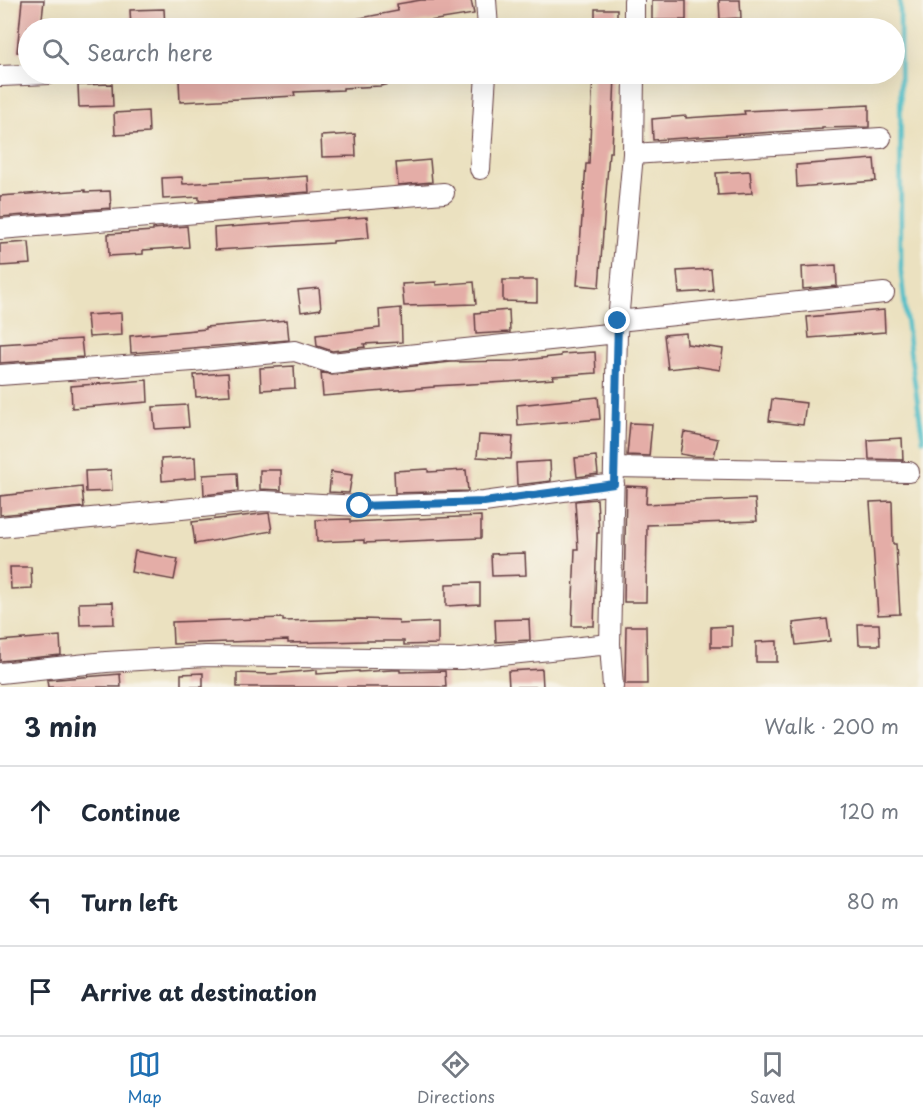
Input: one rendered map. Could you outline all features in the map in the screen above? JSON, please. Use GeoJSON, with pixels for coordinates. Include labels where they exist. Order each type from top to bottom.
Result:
{"type":"FeatureCollection","features":[{"type":"Feature","properties":{"kind":"street"},"geometry":{"type":"LineString","coordinates":[[486,0],[487,18]]}},
{"type":"Feature","properties":{"kind":"street"},"geometry":{"type":"LineString","coordinates":[[634,0],[634,18]]}},
{"type":"Feature","properties":{"kind":"street"},"geometry":{"type":"LineString","coordinates":[[0,76],[18,75]]}},
{"type":"Feature","properties":{"kind":"street"},"geometry":{"type":"LineString","coordinates":[[480,169],[485,84]]}},
{"type":"Feature","properties":{"kind":"street"},"geometry":{"type":"LineString","coordinates":[[613,687],[610,644],[617,327],[633,154],[634,84]]}},
{"type":"Feature","properties":{"kind":"street"},"geometry":{"type":"LineString","coordinates":[[633,154],[881,138]]}},
{"type":"Feature","properties":{"kind":"street"},"geometry":{"type":"LineString","coordinates":[[0,229],[444,193]]}},
{"type":"Feature","properties":{"kind":"street"},"geometry":{"type":"LineString","coordinates":[[0,375],[295,351],[331,363],[884,293]]}},
{"type":"Feature","properties":{"kind":"street"},"geometry":{"type":"LineString","coordinates":[[0,527],[263,501],[360,506],[484,502],[614,475],[909,472]]}},
{"type":"Feature","properties":{"kind":"street"},"geometry":{"type":"LineString","coordinates":[[0,673],[106,662],[206,656],[461,659],[610,644]]}},
{"type":"Feature","properties":{"kind":"building"},"geometry":{"type":"Polygon","coordinates":[[[22,0],[44,0],[42,18],[20,18],[22,0]]]}},
{"type":"Feature","properties":{"kind":"building"},"geometry":{"type":"Polygon","coordinates":[[[421,0],[471,0],[474,14],[449,18],[361,18],[398,11],[397,4],[421,0]]]}},
{"type":"Feature","properties":{"kind":"building"},"geometry":{"type":"Polygon","coordinates":[[[652,0],[686,0],[686,18],[652,18],[652,0]]]}},
{"type":"Feature","properties":{"kind":"building"},"geometry":{"type":"Polygon","coordinates":[[[719,0],[740,0],[741,18],[720,18],[719,0]]]}},
{"type":"Feature","properties":{"kind":"building"},"geometry":{"type":"Polygon","coordinates":[[[164,9],[164,18],[130,18],[130,10],[164,9]]]}},
{"type":"Feature","properties":{"kind":"building"},"geometry":{"type":"Polygon","coordinates":[[[595,9],[617,9],[617,18],[595,18],[595,9]]]}},
{"type":"Feature","properties":{"kind":"building"},"geometry":{"type":"Polygon","coordinates":[[[112,84],[113,106],[79,107],[78,85],[112,84]]]}},
{"type":"Feature","properties":{"kind":"building"},"geometry":{"type":"Polygon","coordinates":[[[179,84],[390,84],[343,88],[343,90],[294,92],[295,96],[180,102],[179,84]]]}},
{"type":"Feature","properties":{"kind":"building"},"geometry":{"type":"Polygon","coordinates":[[[593,84],[615,84],[612,152],[609,152],[599,287],[577,285],[586,164],[589,164],[593,84]]]}},
{"type":"Feature","properties":{"kind":"building"},"geometry":{"type":"Polygon","coordinates":[[[869,105],[869,127],[822,128],[653,140],[652,119],[745,114],[744,111],[869,105]]]}},
{"type":"Feature","properties":{"kind":"building"},"geometry":{"type":"Polygon","coordinates":[[[148,111],[149,133],[115,135],[114,113],[148,111]]]}},
{"type":"Feature","properties":{"kind":"building"},"geometry":{"type":"Polygon","coordinates":[[[355,134],[356,156],[322,157],[321,136],[355,134]]]}},
{"type":"Feature","properties":{"kind":"building"},"geometry":{"type":"Polygon","coordinates":[[[874,159],[876,181],[797,187],[796,165],[874,159]]]}},
{"type":"Feature","properties":{"kind":"building"},"geometry":{"type":"Polygon","coordinates":[[[430,160],[432,182],[398,185],[396,163],[430,160]]]}},
{"type":"Feature","properties":{"kind":"building"},"geometry":{"type":"Polygon","coordinates":[[[750,171],[752,193],[718,195],[716,173],[750,171]]]}},
{"type":"Feature","properties":{"kind":"building"},"geometry":{"type":"Polygon","coordinates":[[[308,176],[309,192],[199,201],[199,197],[163,199],[162,178],[182,177],[183,184],[308,176]]]}},
{"type":"Feature","properties":{"kind":"building"},"geometry":{"type":"Polygon","coordinates":[[[85,190],[85,192],[110,191],[111,208],[0,217],[0,196],[85,190]]]}},
{"type":"Feature","properties":{"kind":"building"},"geometry":{"type":"Polygon","coordinates":[[[367,217],[369,238],[333,241],[333,243],[215,250],[214,228],[367,217]]]}},
{"type":"Feature","properties":{"kind":"building"},"geometry":{"type":"Polygon","coordinates":[[[187,226],[189,247],[143,250],[143,254],[109,256],[108,234],[187,226]]]}},
{"type":"Feature","properties":{"kind":"building"},"geometry":{"type":"Polygon","coordinates":[[[29,242],[31,264],[0,266],[0,244],[29,242]]]}},
{"type":"Feature","properties":{"kind":"building"},"geometry":{"type":"Polygon","coordinates":[[[836,265],[837,286],[803,289],[802,267],[836,265]]]}},
{"type":"Feature","properties":{"kind":"building"},"geometry":{"type":"Polygon","coordinates":[[[711,269],[713,291],[679,293],[677,271],[711,269]]]}},
{"type":"Feature","properties":{"kind":"building"},"geometry":{"type":"Polygon","coordinates":[[[503,280],[537,280],[537,302],[503,301],[503,280]]]}},
{"type":"Feature","properties":{"kind":"building"},"geometry":{"type":"Polygon","coordinates":[[[436,282],[436,285],[474,282],[476,304],[404,306],[402,284],[436,282]]]}},
{"type":"Feature","properties":{"kind":"building"},"geometry":{"type":"Polygon","coordinates":[[[319,288],[321,309],[301,312],[298,290],[319,288]]]}},
{"type":"Feature","properties":{"kind":"building"},"geometry":{"type":"Polygon","coordinates":[[[401,308],[402,342],[364,344],[365,347],[332,351],[317,346],[316,335],[380,328],[379,310],[401,308]]]}},
{"type":"Feature","properties":{"kind":"building"},"geometry":{"type":"Polygon","coordinates":[[[509,310],[510,332],[476,334],[475,313],[509,310]]]}},
{"type":"Feature","properties":{"kind":"building"},"geometry":{"type":"Polygon","coordinates":[[[884,310],[885,332],[809,338],[807,317],[884,310]]]}},
{"type":"Feature","properties":{"kind":"building"},"geometry":{"type":"Polygon","coordinates":[[[121,313],[122,335],[89,337],[87,315],[121,313]]]}},
{"type":"Feature","properties":{"kind":"building"},"geometry":{"type":"Polygon","coordinates":[[[287,320],[289,340],[131,353],[130,336],[287,320]]]}},
{"type":"Feature","properties":{"kind":"building"},"geometry":{"type":"Polygon","coordinates":[[[686,333],[687,344],[723,349],[720,370],[695,366],[668,369],[664,335],[686,333]]]}},
{"type":"Feature","properties":{"kind":"building"},"geometry":{"type":"Polygon","coordinates":[[[81,339],[83,357],[0,363],[0,344],[81,339]]]}},
{"type":"Feature","properties":{"kind":"building"},"geometry":{"type":"Polygon","coordinates":[[[595,352],[596,373],[553,376],[554,379],[434,386],[323,396],[321,372],[332,375],[451,362],[514,361],[595,352]]]}},
{"type":"Feature","properties":{"kind":"building"},"geometry":{"type":"Polygon","coordinates":[[[294,366],[295,388],[261,390],[260,368],[294,366]]]}},
{"type":"Feature","properties":{"kind":"building"},"geometry":{"type":"Polygon","coordinates":[[[228,373],[230,395],[196,397],[194,375],[228,373]]]}},
{"type":"Feature","properties":{"kind":"building"},"geometry":{"type":"Polygon","coordinates":[[[147,380],[148,402],[72,408],[71,386],[147,380]]]}},
{"type":"Feature","properties":{"kind":"building"},"geometry":{"type":"Polygon","coordinates":[[[598,397],[600,419],[518,426],[517,405],[598,397]]]}},
{"type":"Feature","properties":{"kind":"building"},"geometry":{"type":"Polygon","coordinates":[[[772,399],[806,403],[803,425],[769,421],[772,399]]]}},
{"type":"Feature","properties":{"kind":"building"},"geometry":{"type":"Polygon","coordinates":[[[187,405],[189,427],[155,429],[153,407],[187,405]]]}},
{"type":"Feature","properties":{"kind":"building"},"geometry":{"type":"Polygon","coordinates":[[[630,423],[652,424],[649,456],[627,455],[630,423]]]}},
{"type":"Feature","properties":{"kind":"building"},"geometry":{"type":"Polygon","coordinates":[[[684,432],[718,439],[714,457],[680,454],[684,432]]]}},
{"type":"Feature","properties":{"kind":"building"},"geometry":{"type":"Polygon","coordinates":[[[479,435],[513,437],[511,459],[477,457],[479,435]]]}},
{"type":"Feature","properties":{"kind":"building"},"geometry":{"type":"Polygon","coordinates":[[[902,438],[903,460],[869,459],[868,440],[902,438]]]}},
{"type":"Feature","properties":{"kind":"building"},"geometry":{"type":"Polygon","coordinates":[[[596,456],[598,474],[577,477],[575,458],[596,456]]]}},
{"type":"Feature","properties":{"kind":"building"},"geometry":{"type":"Polygon","coordinates":[[[195,457],[196,478],[162,481],[161,459],[195,457]]]}},
{"type":"Feature","properties":{"kind":"building"},"geometry":{"type":"Polygon","coordinates":[[[550,461],[551,481],[517,485],[516,463],[550,461]]]}},
{"type":"Feature","properties":{"kind":"building"},"geometry":{"type":"Polygon","coordinates":[[[428,469],[428,472],[466,470],[468,491],[395,493],[394,471],[428,469]]]}},
{"type":"Feature","properties":{"kind":"building"},"geometry":{"type":"Polygon","coordinates":[[[111,470],[112,491],[86,492],[85,471],[111,470]]]}},
{"type":"Feature","properties":{"kind":"building"},"geometry":{"type":"Polygon","coordinates":[[[260,470],[281,470],[281,490],[260,489],[260,470]]]}},
{"type":"Feature","properties":{"kind":"building"},"geometry":{"type":"Polygon","coordinates":[[[331,472],[352,475],[349,493],[329,492],[331,472]]]}},
{"type":"Feature","properties":{"kind":"building"},"geometry":{"type":"Polygon","coordinates":[[[237,473],[238,491],[204,495],[203,475],[237,473]]]}},
{"type":"Feature","properties":{"kind":"building"},"geometry":{"type":"Polygon","coordinates":[[[626,486],[647,487],[646,504],[755,499],[757,521],[647,525],[646,602],[624,602],[626,486]]]}},
{"type":"Feature","properties":{"kind":"building"},"geometry":{"type":"Polygon","coordinates":[[[82,487],[84,507],[0,515],[0,496],[82,487]]]}},
{"type":"Feature","properties":{"kind":"building"},"geometry":{"type":"Polygon","coordinates":[[[597,499],[599,533],[597,533],[594,626],[572,626],[575,549],[578,549],[575,501],[597,499]]]}},
{"type":"Feature","properties":{"kind":"building"},"geometry":{"type":"Polygon","coordinates":[[[892,501],[893,544],[896,544],[900,614],[878,615],[870,502],[892,501]]]}},
{"type":"Feature","properties":{"kind":"building"},"geometry":{"type":"Polygon","coordinates":[[[269,513],[272,531],[195,544],[192,522],[269,513]]]}},
{"type":"Feature","properties":{"kind":"building"},"geometry":{"type":"Polygon","coordinates":[[[481,516],[481,538],[364,543],[364,540],[317,542],[316,520],[350,519],[350,522],[481,516]]]}},
{"type":"Feature","properties":{"kind":"building"},"geometry":{"type":"Polygon","coordinates":[[[135,551],[178,559],[174,580],[131,572],[135,551]]]}},
{"type":"Feature","properties":{"kind":"building"},"geometry":{"type":"Polygon","coordinates":[[[525,553],[526,575],[492,576],[491,554],[525,553]]]}},
{"type":"Feature","properties":{"kind":"building"},"geometry":{"type":"Polygon","coordinates":[[[10,567],[31,567],[32,588],[11,589],[10,567]]]}},
{"type":"Feature","properties":{"kind":"building"},"geometry":{"type":"Polygon","coordinates":[[[480,583],[480,604],[446,606],[446,584],[480,583]]]}},
{"type":"Feature","properties":{"kind":"building"},"geometry":{"type":"Polygon","coordinates":[[[113,602],[114,624],[80,625],[79,603],[113,602]]]}},
{"type":"Feature","properties":{"kind":"building"},"geometry":{"type":"Polygon","coordinates":[[[283,618],[283,621],[398,620],[399,624],[438,622],[438,644],[404,645],[404,641],[288,643],[288,640],[173,644],[172,622],[283,618]]]}},
{"type":"Feature","properties":{"kind":"building"},"geometry":{"type":"Polygon","coordinates":[[[529,619],[530,640],[496,642],[495,620],[529,619]]]}},
{"type":"Feature","properties":{"kind":"building"},"geometry":{"type":"Polygon","coordinates":[[[827,619],[830,641],[796,645],[793,623],[827,619]]]}},
{"type":"Feature","properties":{"kind":"building"},"geometry":{"type":"Polygon","coordinates":[[[858,624],[879,624],[880,645],[859,645],[858,624]]]}},
{"type":"Feature","properties":{"kind":"building"},"geometry":{"type":"Polygon","coordinates":[[[626,626],[646,626],[647,684],[625,684],[626,626]]]}},
{"type":"Feature","properties":{"kind":"building"},"geometry":{"type":"Polygon","coordinates":[[[732,626],[732,647],[711,647],[711,627],[732,626]]]}},
{"type":"Feature","properties":{"kind":"building"},"geometry":{"type":"Polygon","coordinates":[[[60,636],[61,655],[0,661],[0,641],[60,636]]]}},
{"type":"Feature","properties":{"kind":"building"},"geometry":{"type":"Polygon","coordinates":[[[777,641],[777,662],[756,662],[756,642],[777,641]]]}},
{"type":"Feature","properties":{"kind":"building"},"geometry":{"type":"Polygon","coordinates":[[[542,669],[543,687],[509,687],[508,671],[542,669]]]}},
{"type":"Feature","properties":{"kind":"building"},"geometry":{"type":"Polygon","coordinates":[[[317,670],[317,674],[392,670],[400,670],[400,672],[445,671],[446,687],[237,687],[237,673],[271,674],[317,670]]]}},
{"type":"Feature","properties":{"kind":"building"},"geometry":{"type":"Polygon","coordinates":[[[203,673],[203,687],[181,687],[181,674],[203,673]]]}},
{"type":"Feature","properties":{"kind":"building"},"geometry":{"type":"Polygon","coordinates":[[[120,674],[121,687],[48,687],[47,680],[120,674]]]}},
{"type":"Feature","properties":{"kind":"waterway"},"geometry":{"type":"LineString","coordinates":[[900,0],[900,18]]}},
{"type":"Feature","properties":{"kind":"waterway"},"geometry":{"type":"LineString","coordinates":[[900,84],[901,271],[923,440]]}},
{"type":"Feature","properties":{"kind":"route"},"geometry":{"type":"LineString","coordinates":[[360,506],[484,502],[614,484],[618,321]]}}]}
